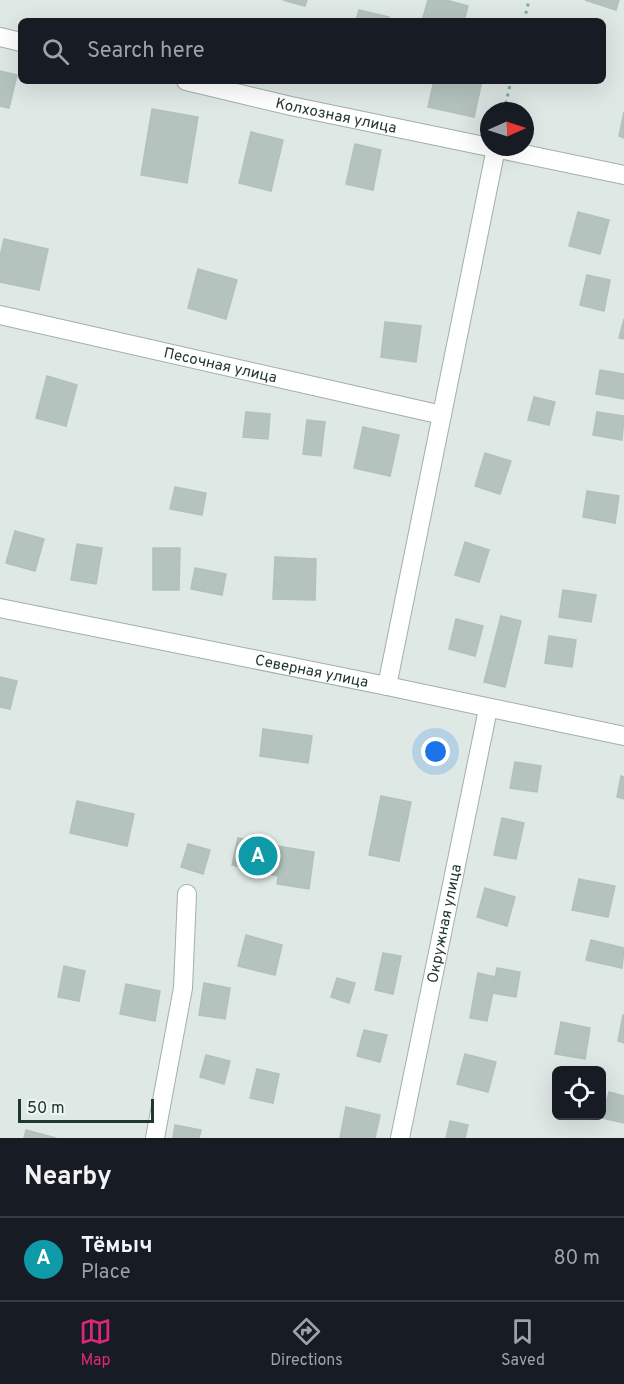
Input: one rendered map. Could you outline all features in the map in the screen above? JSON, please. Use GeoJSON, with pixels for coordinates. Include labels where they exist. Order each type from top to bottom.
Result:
{"type":"FeatureCollection","features":[{"type":"Feature","properties":{"kind":"street"},"geometry":{"type":"LineString","coordinates":[[0,37],[18,41]]}},
{"type":"Feature","properties":{"kind":"street","name":"Колхозная улица"},"geometry":{"type":"LineString","coordinates":[[199,84],[291,106],[480,145]]}},
{"type":"Feature","properties":{"kind":"street"},"geometry":{"type":"LineString","coordinates":[[387,686],[442,415],[490,156]]}},
{"type":"Feature","properties":{"kind":"street","name":"Колхозная улица"},"geometry":{"type":"LineString","coordinates":[[534,156],[624,175]]}},
{"type":"Feature","properties":{"kind":"street","name":"Песочная улица"},"geometry":{"type":"LineString","coordinates":[[0,315],[442,415]]}},
{"type":"Feature","properties":{"kind":"street","name":"Северная улица"},"geometry":{"type":"LineString","coordinates":[[0,608],[624,736]]}},
{"type":"Feature","properties":{"kind":"street","name":"Окружная улица"},"geometry":{"type":"LineString","coordinates":[[400,1138],[488,709]]}},
{"type":"Feature","properties":{"kind":"street"},"geometry":{"type":"LineString","coordinates":[[155,1138],[183,988],[187,894]]}},
{"type":"Feature","properties":{"kind":"path"},"geometry":{"type":"LineString","coordinates":[[525,18],[529,0]]}},
{"type":"Feature","properties":{"kind":"path"},"geometry":{"type":"LineString","coordinates":[[506,102],[510,84]]}},
{"type":"Feature","properties":{"kind":"building"},"geometry":{"type":"Polygon","coordinates":[[[283,0],[307,0],[305,6],[283,0]]]}},
{"type":"Feature","properties":{"kind":"building"},"geometry":{"type":"Polygon","coordinates":[[[428,0],[446,0],[468,6],[465,18],[423,18],[428,0]]]}},
{"type":"Feature","properties":{"kind":"building"},"geometry":{"type":"Polygon","coordinates":[[[585,0],[619,0],[616,10],[585,0]]]}},
{"type":"Feature","properties":{"kind":"building"},"geometry":{"type":"Polygon","coordinates":[[[359,10],[389,17],[389,18],[357,18],[359,10]]]}},
{"type":"Feature","properties":{"kind":"building"},"geometry":{"type":"Polygon","coordinates":[[[0,71],[17,75],[9,108],[0,106],[0,71]]]}},
{"type":"Feature","properties":{"kind":"building"},"geometry":{"type":"Polygon","coordinates":[[[433,84],[481,84],[474,117],[428,107],[433,84]]]}},
{"type":"Feature","properties":{"kind":"building"},"geometry":{"type":"Polygon","coordinates":[[[152,109],[198,117],[187,183],[141,175],[152,109]]]}},
{"type":"Feature","properties":{"kind":"building"},"geometry":{"type":"Polygon","coordinates":[[[624,112],[624,138],[619,136],[624,112]]]}},
{"type":"Feature","properties":{"kind":"building"},"geometry":{"type":"Polygon","coordinates":[[[251,132],[283,140],[271,191],[239,183],[251,132]]]}},
{"type":"Feature","properties":{"kind":"building"},"geometry":{"type":"Polygon","coordinates":[[[355,144],[381,150],[373,190],[346,184],[355,144]]]}},
{"type":"Feature","properties":{"kind":"building"},"geometry":{"type":"Polygon","coordinates":[[[578,212],[609,220],[600,254],[569,246],[578,212]]]}},
{"type":"Feature","properties":{"kind":"building"},"geometry":{"type":"Polygon","coordinates":[[[4,239],[48,249],[39,290],[0,282],[0,257],[4,239]]]}},
{"type":"Feature","properties":{"kind":"building"},"geometry":{"type":"Polygon","coordinates":[[[198,269],[237,280],[226,319],[188,308],[198,269]]]}},
{"type":"Feature","properties":{"kind":"building"},"geometry":{"type":"Polygon","coordinates":[[[587,275],[610,280],[604,311],[580,305],[587,275]]]}},
{"type":"Feature","properties":{"kind":"building"},"geometry":{"type":"Polygon","coordinates":[[[624,319],[624,339],[619,338],[624,319]]]}},
{"type":"Feature","properties":{"kind":"building"},"geometry":{"type":"Polygon","coordinates":[[[385,322],[421,326],[416,362],[381,357],[385,322]]]}},
{"type":"Feature","properties":{"kind":"building"},"geometry":{"type":"Polygon","coordinates":[[[600,370],[624,374],[624,399],[596,394],[600,370]]]}},
{"type":"Feature","properties":{"kind":"building"},"geometry":{"type":"Polygon","coordinates":[[[47,376],[77,385],[66,426],[36,418],[47,376]]]}},
{"type":"Feature","properties":{"kind":"building"},"geometry":{"type":"Polygon","coordinates":[[[534,397],[555,402],[549,425],[528,420],[534,397]]]}},
{"type":"Feature","properties":{"kind":"building"},"geometry":{"type":"Polygon","coordinates":[[[246,412],[270,414],[268,439],[243,437],[246,412]]]}},
{"type":"Feature","properties":{"kind":"building"},"geometry":{"type":"Polygon","coordinates":[[[597,412],[624,416],[622,440],[593,435],[597,412]]]}},
{"type":"Feature","properties":{"kind":"building"},"geometry":{"type":"Polygon","coordinates":[[[307,420],[325,422],[321,456],[303,454],[307,420]]]}},
{"type":"Feature","properties":{"kind":"building"},"geometry":{"type":"Polygon","coordinates":[[[363,427],[399,435],[390,476],[354,468],[363,427]]]}},
{"type":"Feature","properties":{"kind":"building"},"geometry":{"type":"Polygon","coordinates":[[[485,453],[511,461],[500,494],[475,486],[485,453]]]}},
{"type":"Feature","properties":{"kind":"building"},"geometry":{"type":"Polygon","coordinates":[[[175,487],[206,493],[202,515],[170,509],[175,487]]]}},
{"type":"Feature","properties":{"kind":"building"},"geometry":{"type":"Polygon","coordinates":[[[587,491],[619,496],[615,523],[583,517],[587,491]]]}},
{"type":"Feature","properties":{"kind":"building"},"geometry":{"type":"Polygon","coordinates":[[[15,531],[44,539],[35,571],[6,563],[15,531]]]}},
{"type":"Feature","properties":{"kind":"building"},"geometry":{"type":"Polygon","coordinates":[[[465,542],[489,550],[479,582],[455,575],[465,542]]]}},
{"type":"Feature","properties":{"kind":"building"},"geometry":{"type":"Polygon","coordinates":[[[77,544],[102,548],[96,584],[71,580],[77,544]]]}},
{"type":"Feature","properties":{"kind":"building"},"geometry":{"type":"Polygon","coordinates":[[[153,548],[180,548],[179,590],[153,590],[153,548]]]}},
{"type":"Feature","properties":{"kind":"building"},"geometry":{"type":"Polygon","coordinates":[[[275,557],[316,559],[315,600],[273,599],[275,557]]]}},
{"type":"Feature","properties":{"kind":"building"},"geometry":{"type":"Polygon","coordinates":[[[195,568],[226,574],[222,595],[191,589],[195,568]]]}},
{"type":"Feature","properties":{"kind":"building"},"geometry":{"type":"Polygon","coordinates":[[[563,590],[596,595],[591,622],[559,617],[563,590]]]}},
{"type":"Feature","properties":{"kind":"building"},"geometry":{"type":"Polygon","coordinates":[[[501,616],[521,621],[505,687],[484,682],[501,616]]]}},
{"type":"Feature","properties":{"kind":"building"},"geometry":{"type":"Polygon","coordinates":[[[456,619],[483,626],[475,656],[449,649],[456,619]]]}},
{"type":"Feature","properties":{"kind":"building"},"geometry":{"type":"Polygon","coordinates":[[[549,636],[576,640],[572,667],[545,663],[549,636]]]}},
{"type":"Feature","properties":{"kind":"building"},"geometry":{"type":"Polygon","coordinates":[[[0,677],[17,681],[10,709],[0,707],[0,677]]]}},
{"type":"Feature","properties":{"kind":"building"},"geometry":{"type":"Polygon","coordinates":[[[263,729],[312,736],[308,763],[260,756],[263,729]]]}},
{"type":"Feature","properties":{"kind":"building"},"geometry":{"type":"Polygon","coordinates":[[[515,762],[541,766],[537,792],[510,788],[515,762]]]}},
{"type":"Feature","properties":{"kind":"building"},"geometry":{"type":"Polygon","coordinates":[[[621,776],[624,777],[624,799],[617,797],[621,776]]]}},
{"type":"Feature","properties":{"kind":"building"},"geometry":{"type":"Polygon","coordinates":[[[381,796],[411,802],[399,861],[369,855],[381,796]]]}},
{"type":"Feature","properties":{"kind":"building"},"geometry":{"type":"Polygon","coordinates":[[[77,801],[134,814],[127,846],[70,833],[77,801]]]}},
{"type":"Feature","properties":{"kind":"building"},"geometry":{"type":"Polygon","coordinates":[[[502,818],[524,823],[516,859],[494,855],[502,818]]]}},
{"type":"Feature","properties":{"kind":"building"},"geometry":{"type":"Polygon","coordinates":[[[238,838],[283,847],[278,876],[232,865],[238,838]]]}},
{"type":"Feature","properties":{"kind":"building"},"geometry":{"type":"Polygon","coordinates":[[[188,844],[210,850],[203,874],[181,867],[188,844]]]}},
{"type":"Feature","properties":{"kind":"building"},"geometry":{"type":"Polygon","coordinates":[[[283,847],[314,852],[309,889],[277,884],[283,847]]]}},
{"type":"Feature","properties":{"kind":"building"},"geometry":{"type":"Polygon","coordinates":[[[579,879],[615,886],[608,917],[572,910],[579,879]]]}},
{"type":"Feature","properties":{"kind":"building"},"geometry":{"type":"Polygon","coordinates":[[[485,888],[515,897],[507,926],[477,917],[485,888]]]}},
{"type":"Feature","properties":{"kind":"building"},"geometry":{"type":"Polygon","coordinates":[[[246,935],[282,945],[275,975],[238,966],[246,935]]]}},
{"type":"Feature","properties":{"kind":"building"},"geometry":{"type":"Polygon","coordinates":[[[591,940],[624,948],[622,968],[586,960],[591,940]]]}},
{"type":"Feature","properties":{"kind":"building"},"geometry":{"type":"Polygon","coordinates":[[[383,953],[401,956],[393,994],[375,990],[383,953]]]}},
{"type":"Feature","properties":{"kind":"building"},"geometry":{"type":"Polygon","coordinates":[[[64,966],[85,971],[79,1001],[58,997],[64,966]]]}},
{"type":"Feature","properties":{"kind":"building"},"geometry":{"type":"Polygon","coordinates":[[[497,968],[520,972],[516,997],[492,993],[497,968]]]}},
{"type":"Feature","properties":{"kind":"building"},"geometry":{"type":"Polygon","coordinates":[[[478,973],[496,977],[487,1021],[470,1018],[478,973]]]}},
{"type":"Feature","properties":{"kind":"building"},"geometry":{"type":"Polygon","coordinates":[[[337,978],[355,983],[349,1003],[331,997],[337,978]]]}},
{"type":"Feature","properties":{"kind":"building"},"geometry":{"type":"Polygon","coordinates":[[[204,983],[230,988],[225,1019],[199,1015],[204,983]]]}},
{"type":"Feature","properties":{"kind":"building"},"geometry":{"type":"Polygon","coordinates":[[[126,984],[160,991],[155,1021],[120,1014],[126,984]]]}},
{"type":"Feature","properties":{"kind":"building"},"geometry":{"type":"Polygon","coordinates":[[[624,1015],[624,1043],[618,1041],[624,1015]]]}},
{"type":"Feature","properties":{"kind":"building"},"geometry":{"type":"Polygon","coordinates":[[[561,1022],[590,1028],[585,1059],[555,1054],[561,1022]]]}},
{"type":"Feature","properties":{"kind":"building"},"geometry":{"type":"Polygon","coordinates":[[[364,1030],[387,1035],[380,1062],[357,1056],[364,1030]]]}},
{"type":"Feature","properties":{"kind":"building"},"geometry":{"type":"Polygon","coordinates":[[[465,1054],[496,1062],[488,1092],[457,1084],[465,1054]]]}},
{"type":"Feature","properties":{"kind":"building"},"geometry":{"type":"Polygon","coordinates":[[[206,1055],[230,1061],[224,1084],[200,1077],[206,1055]]]}},
{"type":"Feature","properties":{"kind":"building"},"geometry":{"type":"Polygon","coordinates":[[[257,1069],[279,1074],[273,1103],[250,1098],[257,1069]]]}},
{"type":"Feature","properties":{"kind":"building"},"geometry":{"type":"Polygon","coordinates":[[[609,1092],[624,1096],[624,1123],[606,1119],[609,1092]]]}},
{"type":"Feature","properties":{"kind":"building"},"geometry":{"type":"Polygon","coordinates":[[[346,1107],[380,1115],[375,1138],[340,1138],[346,1107]]]}},
{"type":"Feature","properties":{"kind":"building"},"geometry":{"type":"Polygon","coordinates":[[[450,1121],[468,1125],[465,1138],[446,1138],[450,1121]]]}},
{"type":"Feature","properties":{"kind":"building"},"geometry":{"type":"Polygon","coordinates":[[[175,1125],[201,1130],[199,1138],[173,1138],[175,1125]]]}},
{"type":"Feature","properties":{"kind":"building"},"geometry":{"type":"Polygon","coordinates":[[[26,1130],[56,1138],[24,1138],[26,1130]]]}},
{"type":"Feature","properties":{"kind":"place","name":"Тёмыч"},"geometry":{"type":"Point","coordinates":[258,856]}}]}
